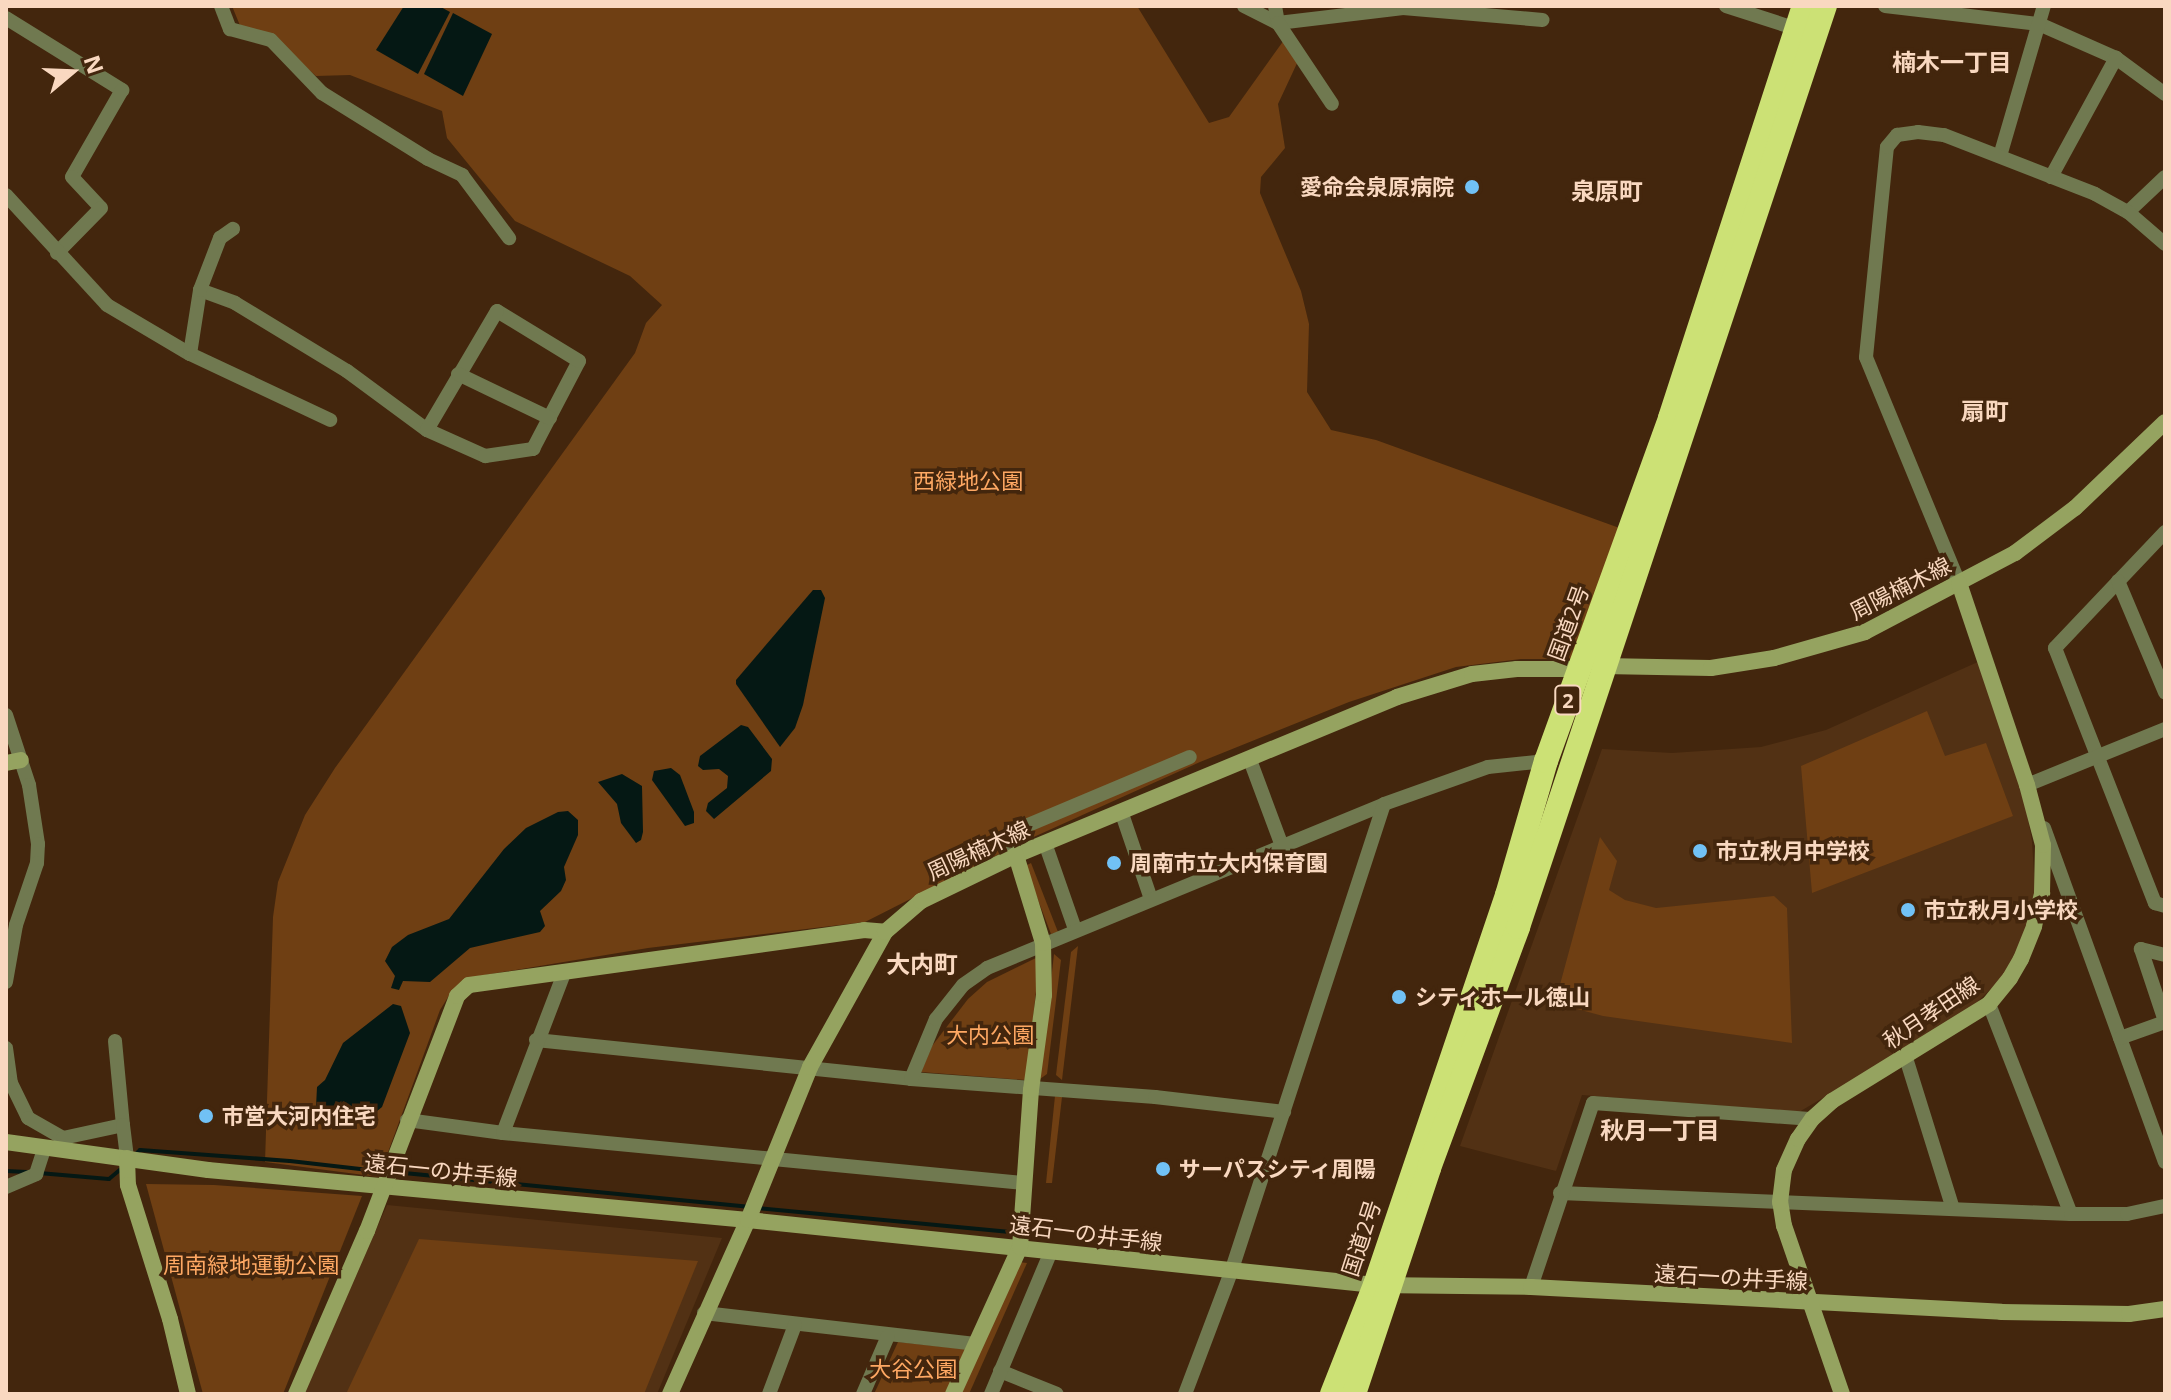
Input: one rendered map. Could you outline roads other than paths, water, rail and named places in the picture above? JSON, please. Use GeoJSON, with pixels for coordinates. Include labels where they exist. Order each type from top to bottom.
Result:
{"type":"FeatureCollection","features":[{"type":"Feature","properties":{"kind":"highway","name":"国道2号"},"geometry":{"type":"LineString","coordinates":[[1332,1394],[1384,1284],[1528,897],[1825,6]]}},
{"type":"Feature","properties":{"kind":"highway","name":"国道2号"},"geometry":{"type":"LineString","coordinates":[[1354,1394],[1384,1284],[1546,761],[1670,418],[1801,17]]}},
{"type":"Feature","properties":{"kind":"street"},"geometry":{"type":"LineString","coordinates":[[221,6],[230,29],[271,40],[322,93],[428,159],[462,175],[509,238]]}},
{"type":"Feature","properties":{"kind":"street"},"geometry":{"type":"LineString","coordinates":[[1244,6],[1278,23],[1403,8],[1542,20]]}},
{"type":"Feature","properties":{"kind":"street"},"geometry":{"type":"LineString","coordinates":[[1275,6],[1278,23],[1332,104]]}},
{"type":"Feature","properties":{"kind":"street"},"geometry":{"type":"LineString","coordinates":[[1726,6],[1801,17]]}},
{"type":"Feature","properties":{"kind":"street"},"geometry":{"type":"LineString","coordinates":[[1885,6],[2039,24],[2116,58],[2165,94]]}},
{"type":"Feature","properties":{"kind":"street"},"geometry":{"type":"LineString","coordinates":[[2000,156],[2044,6]]}},
{"type":"Feature","properties":{"kind":"street"},"geometry":{"type":"LineString","coordinates":[[6,18],[122,90],[72,177],[101,208],[57,253]]}},
{"type":"Feature","properties":{"kind":"street"},"geometry":{"type":"LineString","coordinates":[[2051,177],[2116,58]]}},
{"type":"Feature","properties":{"kind":"street"},"geometry":{"type":"LineString","coordinates":[[1959,583],[1866,357],[1887,147],[1897,135],[1918,132],[1944,135],[2095,194],[2128,212],[2165,244]]}},
{"type":"Feature","properties":{"kind":"street"},"geometry":{"type":"LineString","coordinates":[[2128,212],[2165,177]]}},
{"type":"Feature","properties":{"kind":"street"},"geometry":{"type":"LineString","coordinates":[[6,195],[107,305],[190,354],[330,420]]}},
{"type":"Feature","properties":{"kind":"street"},"geometry":{"type":"LineString","coordinates":[[190,354],[200,290],[220,238],[233,229]]}},
{"type":"Feature","properties":{"kind":"street"},"geometry":{"type":"LineString","coordinates":[[200,290],[235,303],[347,371],[427,430],[485,456],[533,449],[579,361],[497,311],[427,430]]}},
{"type":"Feature","properties":{"kind":"street"},"geometry":{"type":"LineString","coordinates":[[458,374],[550,418]]}},
{"type":"Feature","properties":{"kind":"street","name":"周陽楠木線"},"geometry":{"type":"LineString","coordinates":[[1603,666],[1711,668],[1774,658],[1865,632],[2015,553],[2075,508],[2165,422]]}},
{"type":"Feature","properties":{"kind":"street"},"geometry":{"type":"LineString","coordinates":[[2165,532],[2055,648],[2155,903],[2165,906]]}},
{"type":"Feature","properties":{"kind":"street"},"geometry":{"type":"LineString","coordinates":[[2118,581],[2165,692]]}},
{"type":"Feature","properties":{"kind":"street","name":"秋月孝田線"},"geometry":{"type":"LineString","coordinates":[[1842,1394],[1809,1304],[1780,1202],[1784,1170],[1798,1139],[1812,1119],[1832,1101],[1989,1004],[2021,959],[2042,893],[2043,845],[2027,785],[1959,583]]}},
{"type":"Feature","properties":{"kind":"street","name":"周陽楠木線"},"geometry":{"type":"LineString","coordinates":[[670,1394],[774,1159],[810,1067],[885,932],[921,901],[1016,855],[1397,697],[1472,674],[1517,669],[1579,669]]}},
{"type":"Feature","properties":{"kind":"street"},"geometry":{"type":"LineString","coordinates":[[6,715],[14,762],[31,800],[38,844],[37,863],[16,925],[6,982]]}},
{"type":"Feature","properties":{"kind":"street"},"geometry":{"type":"LineString","coordinates":[[2165,729],[2027,785],[2165,1162]]}},
{"type":"Feature","properties":{"kind":"street"},"geometry":{"type":"LineString","coordinates":[[953,1394],[1020,1247],[1031,1090],[1044,995],[1043,943],[1009,833],[1190,757]]}},
{"type":"Feature","properties":{"kind":"street"},"geometry":{"type":"LineString","coordinates":[[1250,760],[1282,846]]}},
{"type":"Feature","properties":{"kind":"street"},"geometry":{"type":"LineString","coordinates":[[911,1079],[936,1019],[963,985],[987,968],[1075,929],[1384,804],[1488,767],[1546,761]]}},
{"type":"Feature","properties":{"kind":"street"},"geometry":{"type":"LineString","coordinates":[[1185,1394],[1231,1272],[1384,804]]}},
{"type":"Feature","properties":{"kind":"street"},"geometry":{"type":"LineString","coordinates":[[1121,811],[1151,899]]}},
{"type":"Feature","properties":{"kind":"street"},"geometry":{"type":"LineString","coordinates":[[1045,843],[1075,929]]}},
{"type":"Feature","properties":{"kind":"street"},"geometry":{"type":"LineString","coordinates":[[296,1394],[324,1335],[457,996],[469,985],[864,930],[885,932]]}},
{"type":"Feature","properties":{"kind":"street"},"geometry":{"type":"LineString","coordinates":[[2120,1038],[2165,1021],[2141,949],[2165,955]]}},
{"type":"Feature","properties":{"kind":"street"},"geometry":{"type":"LineString","coordinates":[[503,1133],[536,1040],[565,971]]}},
{"type":"Feature","properties":{"kind":"street"},"geometry":{"type":"LineString","coordinates":[[1989,1004],[2071,1214]]}},
{"type":"Feature","properties":{"kind":"street"},"geometry":{"type":"LineString","coordinates":[[536,1040],[911,1079],[1155,1097],[1284,1112]]}},
{"type":"Feature","properties":{"kind":"street"},"geometry":{"type":"LineString","coordinates":[[115,1041],[128,1185],[170,1319],[188,1394]]}},
{"type":"Feature","properties":{"kind":"street"},"geometry":{"type":"LineString","coordinates":[[6,1048],[11,1083],[28,1118],[50,1133],[63,1138],[123,1125]]}},
{"type":"Feature","properties":{"kind":"street"},"geometry":{"type":"LineString","coordinates":[[1906,1058],[1953,1209]]}},
{"type":"Feature","properties":{"kind":"street"},"geometry":{"type":"LineString","coordinates":[[1531,1287],[1560,1193],[1593,1103],[1812,1119]]}},
{"type":"Feature","properties":{"kind":"street"},"geometry":{"type":"LineString","coordinates":[[407,1120],[503,1133],[1023,1183]]}},
{"type":"Feature","properties":{"kind":"street","name":"遠石一の井手線"},"geometry":{"type":"LineString","coordinates":[[6,1142],[44,1149],[382,1187],[751,1212],[1231,1272],[1384,1284],[1531,1287],[2001,1312],[2129,1314],[2165,1309]]}},
{"type":"Feature","properties":{"kind":"street"},"geometry":{"type":"LineString","coordinates":[[6,1187],[36,1174],[44,1149]]}},
{"type":"Feature","properties":{"kind":"street"},"geometry":{"type":"LineString","coordinates":[[1560,1193],[2071,1214],[2127,1214],[2165,1206]]}},
{"type":"Feature","properties":{"kind":"street"},"geometry":{"type":"LineString","coordinates":[[991,1394],[1051,1251]]}},
{"type":"Feature","properties":{"kind":"street"},"geometry":{"type":"LineString","coordinates":[[704,1313],[975,1344]]}},
{"type":"Feature","properties":{"kind":"street"},"geometry":{"type":"LineString","coordinates":[[769,1394],[795,1325]]}},
{"type":"Feature","properties":{"kind":"street"},"geometry":{"type":"LineString","coordinates":[[863,1394],[888,1336]]}},
{"type":"Feature","properties":{"kind":"street"},"geometry":{"type":"LineString","coordinates":[[1000,1371],[1057,1394]]}},
{"type":"Feature","properties":{"kind":"waterway"},"geometry":{"type":"LineString","coordinates":[[137,1153],[140,1150],[290,1161],[386,1172]]}},
{"type":"Feature","properties":{"kind":"waterway"},"geometry":{"type":"LineString","coordinates":[[39,1173],[109,1179],[122,1168]]}},
{"type":"Feature","properties":{"kind":"waterway"},"geometry":{"type":"LineString","coordinates":[[6,1171],[27,1172]]}},
{"type":"Feature","properties":{"kind":"waterway"},"geometry":{"type":"LineString","coordinates":[[394,1172],[748,1207]]}},
{"type":"Feature","properties":{"kind":"waterway"},"geometry":{"type":"LineString","coordinates":[[757,1208],[1013,1232]]}},
{"type":"Feature","properties":{"kind":"place","name":"愛命会泉原病院"},"geometry":{"type":"Point","coordinates":[1472,187]}},
{"type":"Feature","properties":{"kind":"place","name":"市立秋月中学校"},"geometry":{"type":"Point","coordinates":[1700,851]}},
{"type":"Feature","properties":{"kind":"place","name":"周南市立大内保育園"},"geometry":{"type":"Point","coordinates":[1114,863]}},
{"type":"Feature","properties":{"kind":"place","name":"市立秋月小学校"},"geometry":{"type":"Point","coordinates":[1908,910]}},
{"type":"Feature","properties":{"kind":"place","name":"シティホール徳山"},"geometry":{"type":"Point","coordinates":[1399,997]}},
{"type":"Feature","properties":{"kind":"place","name":"市営大河内住宅"},"geometry":{"type":"Point","coordinates":[206,1116]}},
{"type":"Feature","properties":{"kind":"place","name":"サーパスシティ周陽"},"geometry":{"type":"Point","coordinates":[1163,1169]}},
{"type":"Feature","properties":{"kind":"district","name":"楠木一丁目"},"geometry":{"type":"Point","coordinates":[1952,62]}},
{"type":"Feature","properties":{"kind":"district","name":"泉原町"},"geometry":{"type":"Point","coordinates":[1607,191]}},
{"type":"Feature","properties":{"kind":"district","name":"扇町"},"geometry":{"type":"Point","coordinates":[1985,411]}},
{"type":"Feature","properties":{"kind":"district","name":"大内町"},"geometry":{"type":"Point","coordinates":[922,964]}},
{"type":"Feature","properties":{"kind":"district","name":"秋月一丁目"},"geometry":{"type":"Point","coordinates":[1660,1130]}},
{"type":"Feature","properties":{"kind":"park label","name":"西緑地公園"},"geometry":{"type":"Point","coordinates":[968,481]}},
{"type":"Feature","properties":{"kind":"park label","name":"大内公園"},"geometry":{"type":"Point","coordinates":[990,1035]}},
{"type":"Feature","properties":{"kind":"park label","name":"周南緑地運動公園"},"geometry":{"type":"Point","coordinates":[251,1265]}},
{"type":"Feature","properties":{"kind":"park label","name":"大谷公園"},"geometry":{"type":"Point","coordinates":[913,1369]}}]}
